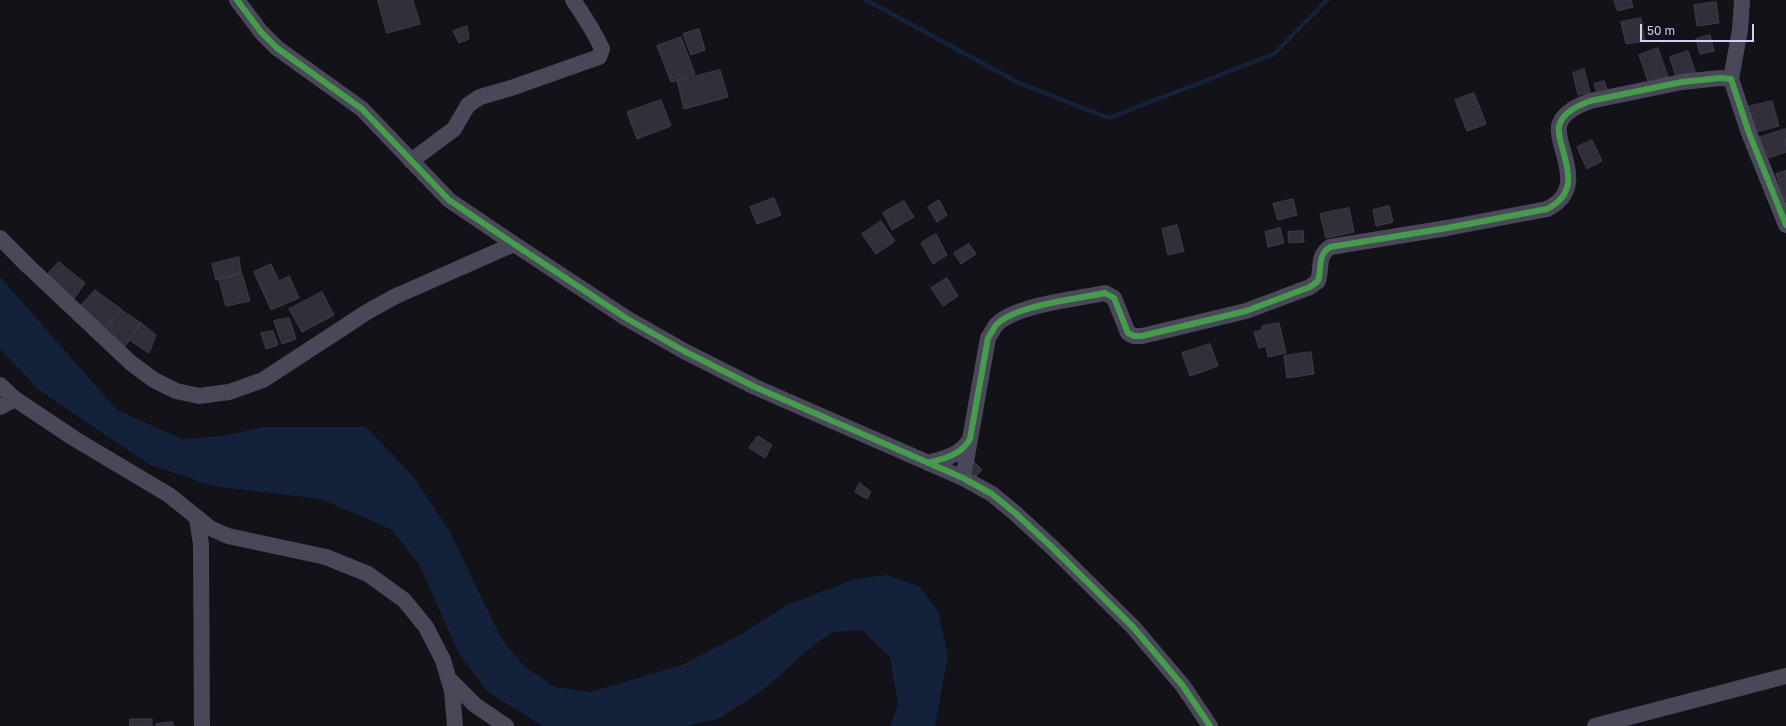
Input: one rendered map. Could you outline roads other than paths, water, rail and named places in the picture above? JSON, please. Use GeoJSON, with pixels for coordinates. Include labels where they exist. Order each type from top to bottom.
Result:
{"type":"FeatureCollection","features":[{"type":"Feature","properties":{"kind":"street"},"geometry":{"type":"LineString","coordinates":[[411,161],[454,129],[468,105],[480,97],[518,86],[599,57],[602,49],[588,21],[573,0]]}},
{"type":"Feature","properties":{"kind":"street"},"geometry":{"type":"LineString","coordinates":[[1742,0],[1740,30],[1731,79],[1749,133],[1786,225]]}},
{"type":"Feature","properties":{"kind":"street"},"geometry":{"type":"LineString","coordinates":[[241,1],[261,32],[276,48],[362,109],[449,200],[626,318],[684,351],[755,387],[963,478],[992,494],[1015,513],[1133,627],[1183,686],[1210,726]]}},
{"type":"Feature","properties":{"kind":"street"},"geometry":{"type":"LineString","coordinates":[[963,478],[988,338],[996,325],[1009,316],[1028,309],[1105,293],[1114,298],[1126,330],[1130,335],[1142,336],[1246,311],[1315,284],[1320,276],[1323,253],[1330,247],[1447,228],[1546,209],[1556,204],[1564,197],[1568,182],[1567,166],[1559,134],[1559,126],[1565,116],[1582,104],[1600,98],[1682,82],[1720,78],[1731,79]]}},
{"type":"Feature","properties":{"kind":"street"},"geometry":{"type":"LineString","coordinates":[[0,238],[131,363],[154,380],[176,391],[199,396],[229,392],[263,380],[367,312],[390,299],[514,244]]}},
{"type":"Feature","properties":{"kind":"street"},"geometry":{"type":"LineString","coordinates":[[0,384],[15,399],[75,439],[169,495],[210,528],[228,536],[326,557],[368,574],[404,600],[426,627],[443,660],[452,691],[455,726]]}},
{"type":"Feature","properties":{"kind":"street"},"geometry":{"type":"LineString","coordinates":[[0,407],[15,399]]}},
{"type":"Feature","properties":{"kind":"street"},"geometry":{"type":"LineString","coordinates":[[928,463],[954,455],[961,451],[970,439]]}},
{"type":"Feature","properties":{"kind":"street"},"geometry":{"type":"LineString","coordinates":[[197,519],[202,544],[202,726]]}},
{"type":"Feature","properties":{"kind":"street"},"geometry":{"type":"LineString","coordinates":[[1595,726],[1786,676]]}},
{"type":"Feature","properties":{"kind":"street"},"geometry":{"type":"LineString","coordinates":[[449,678],[475,705],[506,726]]}},
{"type":"Feature","properties":{"kind":"water"},"geometry":{"type":"Polygon","coordinates":[[[0,277],[117,410],[182,439],[222,436],[264,427],[366,427],[412,475],[449,530],[502,640],[525,667],[555,687],[591,692],[682,665],[745,632],[787,605],[855,579],[887,575],[920,587],[938,611],[948,656],[935,726],[890,726],[898,705],[890,657],[862,630],[832,632],[807,651],[763,690],[718,719],[685,726],[543,726],[488,692],[459,654],[419,564],[392,530],[321,499],[212,486],[149,464],[39,390],[0,349],[0,277]]]}},
{"type":"Feature","properties":{"kind":"waterway"},"geometry":{"type":"LineString","coordinates":[[866,0],[1019,83],[1109,118],[1274,54],[1327,0]]}}]}
